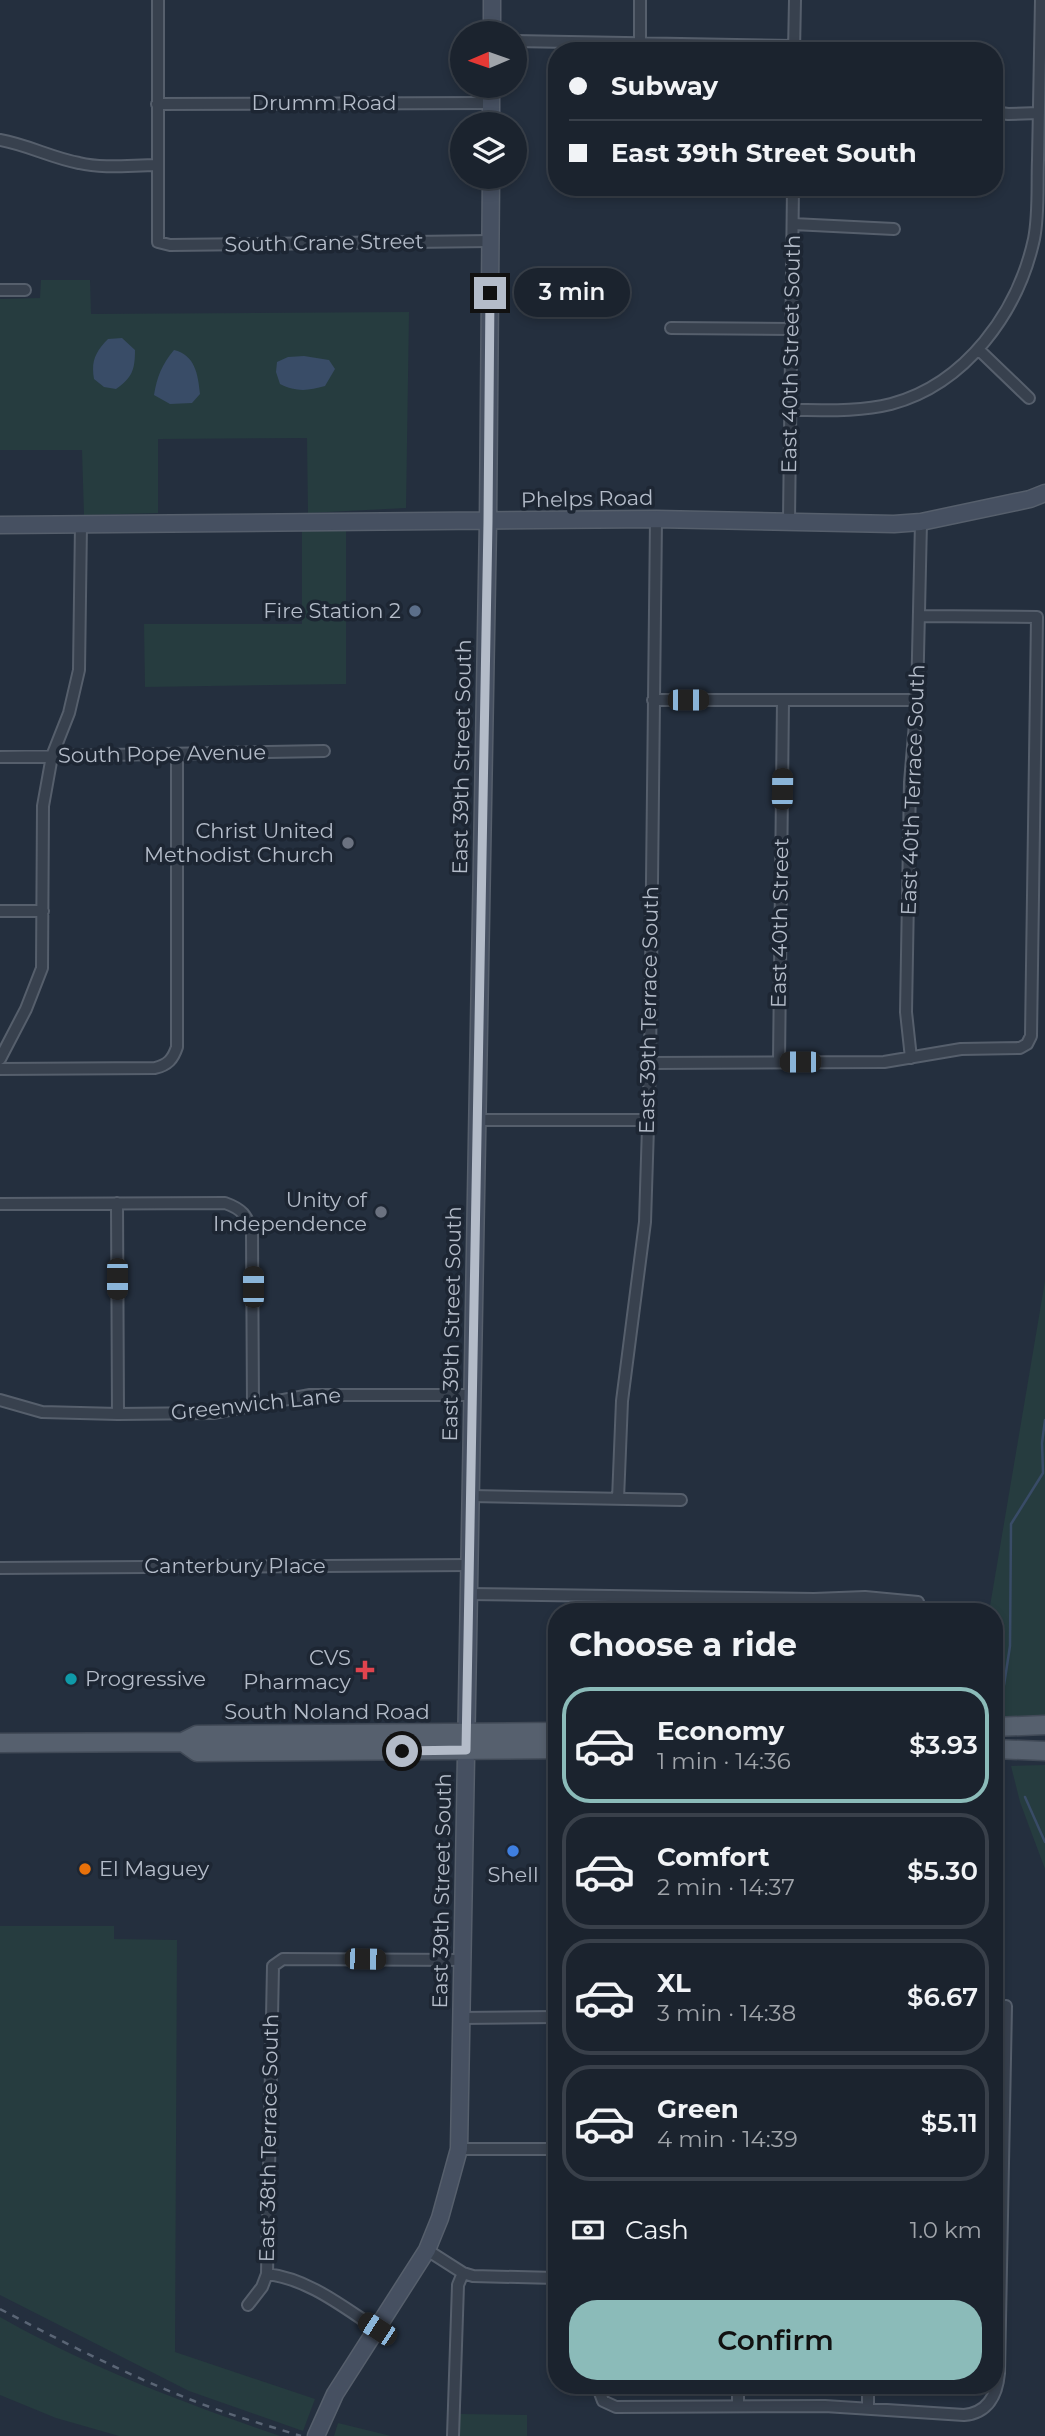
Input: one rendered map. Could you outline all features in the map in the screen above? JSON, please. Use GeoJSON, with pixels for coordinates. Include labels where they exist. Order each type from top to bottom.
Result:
{"type":"FeatureCollection","features":[{"type":"Feature","properties":{"kind":"main road"},"geometry":{"type":"LineString","coordinates":[[492,0],[492,21]]}},
{"type":"Feature","properties":{"kind":"main road"},"geometry":{"type":"LineString","coordinates":[[491,98],[491,112]]}},
{"type":"Feature","properties":{"kind":"main road","name":"East 39th Street South"},"geometry":{"type":"LineString","coordinates":[[316,2436],[335,2395],[426,2250],[440,2218],[459,2149],[488,522],[491,189]]}},
{"type":"Feature","properties":{"kind":"main road","name":"Phelps Road"},"geometry":{"type":"LineString","coordinates":[[0,525],[656,519],[920,522],[1030,499],[1045,493]]}},
{"type":"Feature","properties":{"kind":"main road"},"geometry":{"type":"LineString","coordinates":[[1003,1727],[1045,1725]]}},
{"type":"Feature","properties":{"kind":"main road","name":"South Noland Road"},"geometry":{"type":"LineString","coordinates":[[466,1742],[548,1733]]}},
{"type":"Feature","properties":{"kind":"main road","name":"South Noland Road"},"geometry":{"type":"LineString","coordinates":[[0,1744],[183,1742],[197,1752],[329,1743],[466,1742],[548,1748]]}},
{"type":"Feature","properties":{"kind":"main road"},"geometry":{"type":"LineString","coordinates":[[1003,1749],[1045,1751]]}},
{"type":"Feature","properties":{"kind":"street"},"geometry":{"type":"LineString","coordinates":[[0,140],[20,143],[57,158],[82,164],[157,165],[158,0]]}},
{"type":"Feature","properties":{"kind":"street"},"geometry":{"type":"LineString","coordinates":[[640,0],[640,42]]}},
{"type":"Feature","properties":{"kind":"street"},"geometry":{"type":"LineString","coordinates":[[794,42],[795,0]]}},
{"type":"Feature","properties":{"kind":"street"},"geometry":{"type":"LineString","coordinates":[[790,410],[838,410],[891,404],[934,384],[958,367],[978,349],[1007,312],[1028,263],[1035,236],[1041,0]]}},
{"type":"Feature","properties":{"kind":"street"},"geometry":{"type":"LineString","coordinates":[[527,41],[556,42]]}},
{"type":"Feature","properties":{"kind":"street","name":"Drumm Road"},"geometry":{"type":"LineString","coordinates":[[157,104],[491,103]]}},
{"type":"Feature","properties":{"kind":"street"},"geometry":{"type":"LineString","coordinates":[[1003,113],[1039,113]]}},
{"type":"Feature","properties":{"kind":"street","name":"South Crane Street"},"geometry":{"type":"LineString","coordinates":[[157,165],[158,242],[170,245],[490,241]]}},
{"type":"Feature","properties":{"kind":"street","name":"East 40th Street South"},"geometry":{"type":"LineString","coordinates":[[789,521],[793,196]]}},
{"type":"Feature","properties":{"kind":"street"},"geometry":{"type":"LineString","coordinates":[[793,224],[894,229]]}},
{"type":"Feature","properties":{"kind":"street"},"geometry":{"type":"LineString","coordinates":[[0,290],[25,290]]}},
{"type":"Feature","properties":{"kind":"street"},"geometry":{"type":"LineString","coordinates":[[671,328],[791,330]]}},
{"type":"Feature","properties":{"kind":"street"},"geometry":{"type":"LineString","coordinates":[[978,349],[1028,398]]}},
{"type":"Feature","properties":{"kind":"street","name":"East 39th Terrace South"},"geometry":{"type":"LineString","coordinates":[[618,1499],[623,1390],[645,1222],[650,1063],[656,519]]}},
{"type":"Feature","properties":{"kind":"street","name":"East 40th Terrace South"},"geometry":{"type":"LineString","coordinates":[[911,1058],[906,1012],[910,782],[918,701],[920,522]]}},
{"type":"Feature","properties":{"kind":"street"},"geometry":{"type":"LineString","coordinates":[[0,1059],[26,1009],[42,968],[43,806],[52,756],[69,713],[79,670],[81,524]]}},
{"type":"Feature","properties":{"kind":"street"},"geometry":{"type":"LineString","coordinates":[[650,1063],[884,1062],[961,1049],[1013,1049],[1026,1046],[1031,1036],[1037,617],[919,616]]}},
{"type":"Feature","properties":{"kind":"street"},"geometry":{"type":"LineString","coordinates":[[653,700],[918,701]]}},
{"type":"Feature","properties":{"kind":"street","name":"East 40th Street"},"geometry":{"type":"LineString","coordinates":[[779,1062],[783,700]]}},
{"type":"Feature","properties":{"kind":"street","name":"South Pope Avenue"},"geometry":{"type":"LineString","coordinates":[[0,757],[324,751]]}},
{"type":"Feature","properties":{"kind":"street"},"geometry":{"type":"LineString","coordinates":[[0,1069],[155,1068],[163,1066],[173,1058],[177,1046],[177,755]]}},
{"type":"Feature","properties":{"kind":"street"},"geometry":{"type":"LineString","coordinates":[[0,911],[43,911]]}},
{"type":"Feature","properties":{"kind":"street"},"geometry":{"type":"LineString","coordinates":[[476,1120],[648,1119]]}},
{"type":"Feature","properties":{"kind":"street"},"geometry":{"type":"LineString","coordinates":[[117,1203],[118,1415]]}},
{"type":"Feature","properties":{"kind":"street"},"geometry":{"type":"LineString","coordinates":[[0,1204],[225,1203],[240,1209],[248,1217],[253,1233],[253,1406]]}},
{"type":"Feature","properties":{"kind":"street","name":"Greenwich Lane"},"geometry":{"type":"LineString","coordinates":[[0,1400],[42,1412],[118,1415],[213,1413],[310,1395],[472,1395]]}},
{"type":"Feature","properties":{"kind":"street"},"geometry":{"type":"LineString","coordinates":[[471,1496],[681,1500]]}},
{"type":"Feature","properties":{"kind":"street","name":"Canterbury Place"},"geometry":{"type":"LineString","coordinates":[[0,1568],[469,1565]]}},
{"type":"Feature","properties":{"kind":"street"},"geometry":{"type":"LineString","coordinates":[[468,1594],[814,1599],[865,1597],[918,1602]]}},
{"type":"Feature","properties":{"kind":"street"},"geometry":{"type":"LineString","coordinates":[[812,1603],[814,1599]]}},
{"type":"Feature","properties":{"kind":"street"},"geometry":{"type":"LineString","coordinates":[[814,1599],[816,1603]]}},
{"type":"Feature","properties":{"kind":"street","name":"East 38th Terrace South"},"geometry":{"type":"LineString","coordinates":[[248,2305],[262,2287],[267,2274],[273,1966],[283,1959],[461,1960]]}},
{"type":"Feature","properties":{"kind":"street"},"geometry":{"type":"LineString","coordinates":[[1003,2059],[1006,2006]]}},
{"type":"Feature","properties":{"kind":"street"},"geometry":{"type":"LineString","coordinates":[[461,2018],[548,2017]]}},
{"type":"Feature","properties":{"kind":"street"},"geometry":{"type":"LineString","coordinates":[[459,2149],[548,2149]]}},
{"type":"Feature","properties":{"kind":"street"},"geometry":{"type":"LineString","coordinates":[[426,2250],[463,2273],[484,2278],[548,2278]]}},
{"type":"Feature","properties":{"kind":"street"},"geometry":{"type":"LineString","coordinates":[[453,2436],[458,2285],[463,2273]]}},
{"type":"Feature","properties":{"kind":"street"},"geometry":{"type":"LineString","coordinates":[[267,2274],[287,2276],[306,2284],[377,2329]]}},
{"type":"Feature","properties":{"kind":"street"},"geometry":{"type":"LineString","coordinates":[[600,2394],[603,2401],[616,2407],[868,2408],[970,2414],[989,2404],[994,2394]]}},
{"type":"Feature","properties":{"kind":"street"},"geometry":{"type":"LineString","coordinates":[[738,2394],[738,2406]]}},
{"type":"Feature","properties":{"kind":"street"},"geometry":{"type":"LineString","coordinates":[[868,2394],[868,2408]]}},
{"type":"Feature","properties":{"kind":"green space"},"geometry":{"type":"Polygon","coordinates":[[[41,280],[90,280],[91,314],[409,312],[406,508],[308,513],[307,438],[158,439],[158,513],[84,515],[82,450],[0,450],[0,299],[40,298],[41,280]]]}},
{"type":"Feature","properties":{"kind":"green space"},"geometry":{"type":"Polygon","coordinates":[[[302,530],[346,530],[346,684],[145,687],[144,624],[302,624],[302,530]]]}},
{"type":"Feature","properties":{"kind":"green space"},"geometry":{"type":"Polygon","coordinates":[[[1045,1281],[1045,1716],[1003,1718],[1003,1603],[991,1603],[1045,1281]]]}},
{"type":"Feature","properties":{"kind":"green space"},"geometry":{"type":"Polygon","coordinates":[[[1045,1765],[1045,1869],[1020,1802],[1011,1766],[1045,1765]]]}},
{"type":"Feature","properties":{"kind":"green space"},"geometry":{"type":"Polygon","coordinates":[[[0,1926],[114,1926],[114,1939],[177,1940],[175,2352],[315,2399],[303,2431],[189,2391],[0,2295],[0,1926]]]}},
{"type":"Feature","properties":{"kind":"green space"},"geometry":{"type":"Polygon","coordinates":[[[0,2317],[67,2352],[137,2383],[280,2436],[119,2436],[56,2418],[0,2395],[0,2317]]]}},
{"type":"Feature","properties":{"kind":"green space"},"geometry":{"type":"Polygon","coordinates":[[[460,2414],[527,2415],[527,2436],[459,2436],[460,2414]]]}},
{"type":"Feature","properties":{"kind":"green space"},"geometry":{"type":"Polygon","coordinates":[[[338,2423],[391,2436],[334,2436],[338,2423]]]}},
{"type":"Feature","properties":{"kind":"water"},"geometry":{"type":"Polygon","coordinates":[[[122,338],[135,350],[133,368],[126,381],[116,389],[104,387],[94,379],[95,358],[108,339],[122,338]]]}},
{"type":"Feature","properties":{"kind":"water"},"geometry":{"type":"Polygon","coordinates":[[[174,350],[187,356],[194,366],[200,394],[192,403],[170,404],[154,395],[161,371],[174,350]]]}},
{"type":"Feature","properties":{"kind":"water"},"geometry":{"type":"Polygon","coordinates":[[[304,356],[329,360],[335,369],[325,386],[302,390],[280,384],[276,372],[277,362],[288,357],[304,356]]]}},
{"type":"Feature","properties":{"kind":"waterway"},"geometry":{"type":"LineString","coordinates":[[1004,1685],[1010,1646],[1011,1524],[1043,1473],[1042,1443],[1045,1420]]}},
{"type":"Feature","properties":{"kind":"waterway"},"geometry":{"type":"LineString","coordinates":[[1025,1797],[1045,1842]]}},
{"type":"Feature","properties":{"kind":"railway"},"geometry":{"type":"LineString","coordinates":[[0,2309],[96,2358],[169,2391],[221,2411],[301,2436]]}},
{"type":"Feature","properties":{"kind":"place","name":"Fire Station 2"},"geometry":{"type":"Point","coordinates":[415,611]}},
{"type":"Feature","properties":{"kind":"place","name":"Christ United Methodist Church"},"geometry":{"type":"Point","coordinates":[348,843]}},
{"type":"Feature","properties":{"kind":"place","name":"Unity of Independence"},"geometry":{"type":"Point","coordinates":[381,1212]}},
{"type":"Feature","properties":{"kind":"place","name":"CVS Pharmacy"},"geometry":{"type":"Point","coordinates":[365,1670]}},
{"type":"Feature","properties":{"kind":"place","name":"Progressive"},"geometry":{"type":"Point","coordinates":[71,1679]}},
{"type":"Feature","properties":{"kind":"place","name":"Shell"},"geometry":{"type":"Point","coordinates":[513,1851]}},
{"type":"Feature","properties":{"kind":"place","name":"El Maguey"},"geometry":{"type":"Point","coordinates":[85,1869]}},
{"type":"Feature","properties":{"kind":"route"},"geometry":{"type":"LineString","coordinates":[[402,1751],[466,1750],[490,293]]}}]}
